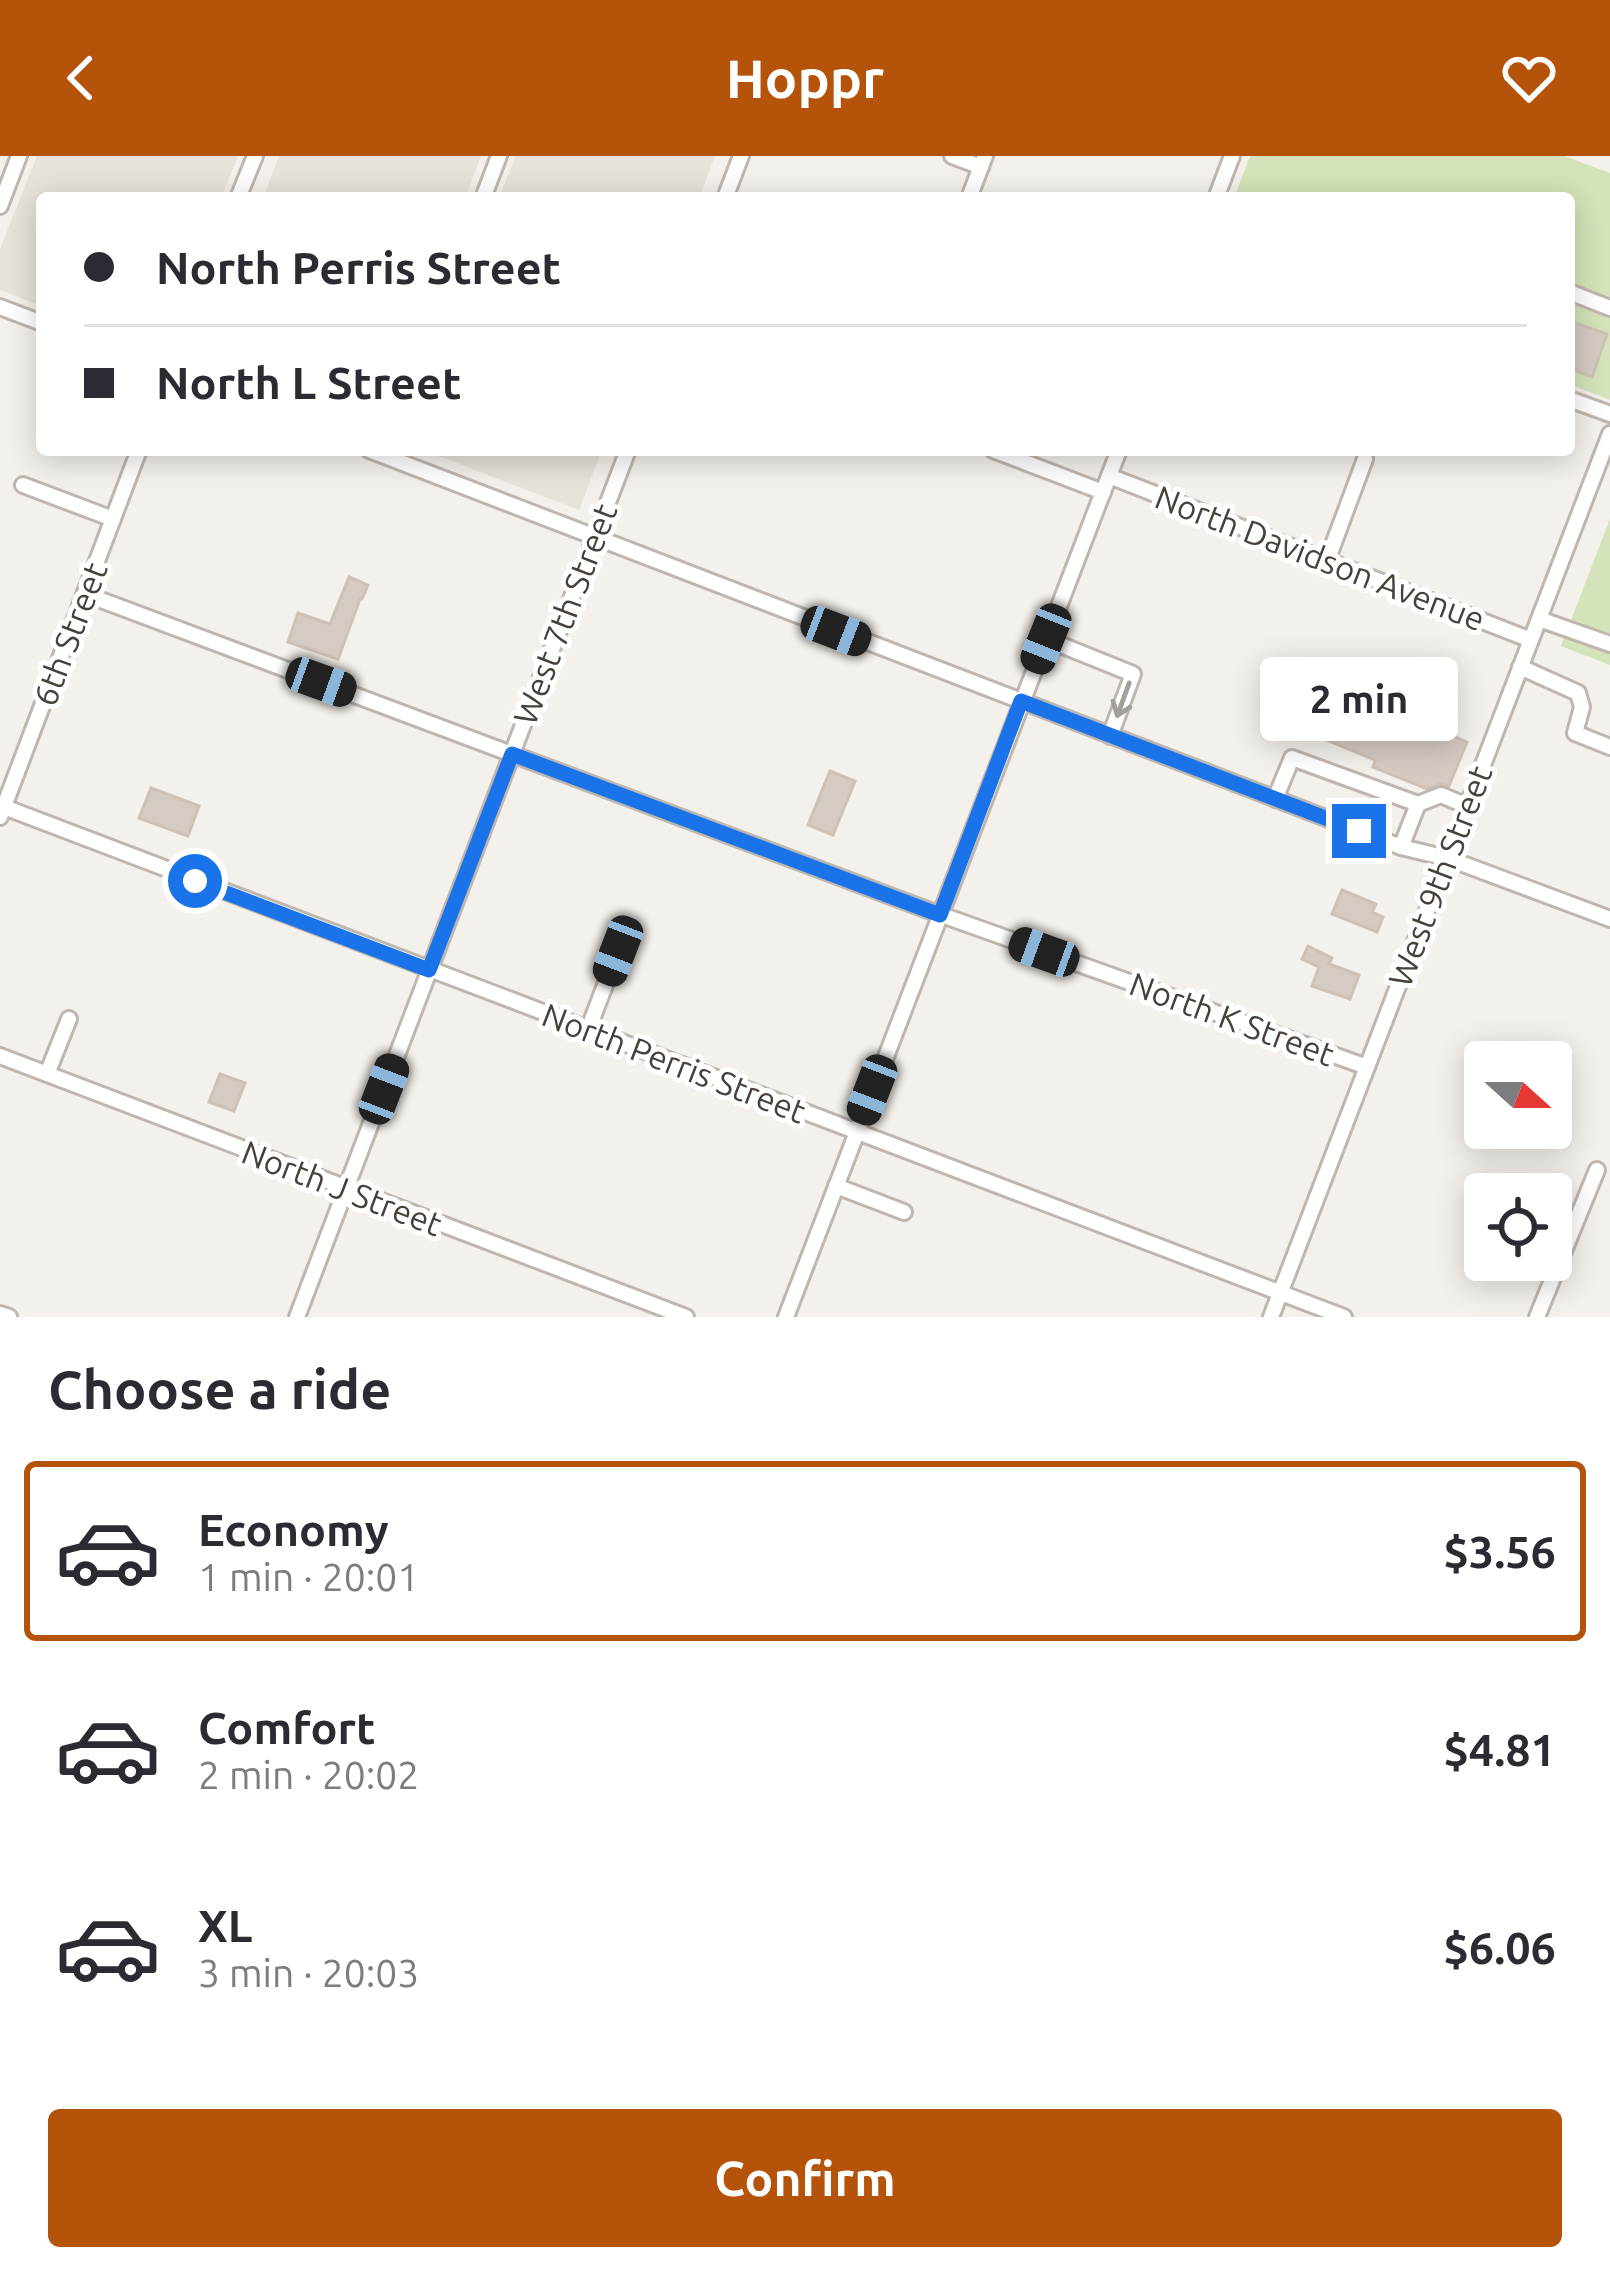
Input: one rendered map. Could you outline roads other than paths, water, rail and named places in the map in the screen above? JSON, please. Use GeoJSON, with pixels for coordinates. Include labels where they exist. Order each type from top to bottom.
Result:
{"type":"FeatureCollection","features":[{"type":"Feature","properties":{"kind":"street"},"geometry":{"type":"LineString","coordinates":[[0,206],[19,156]]}},
{"type":"Feature","properties":{"kind":"street"},"geometry":{"type":"LineString","coordinates":[[240,192],[255,156]]}},
{"type":"Feature","properties":{"kind":"street"},"geometry":{"type":"LineString","coordinates":[[485,192],[499,156]]}},
{"type":"Feature","properties":{"kind":"street"},"geometry":{"type":"LineString","coordinates":[[726,192],[741,156]]}},
{"type":"Feature","properties":{"kind":"street"},"geometry":{"type":"LineString","coordinates":[[952,156],[983,162],[971,192]]}},
{"type":"Feature","properties":{"kind":"street"},"geometry":{"type":"LineString","coordinates":[[1218,192],[1232,156]]}},
{"type":"Feature","properties":{"kind":"street"},"geometry":{"type":"LineString","coordinates":[[1575,294],[1610,308]]}},
{"type":"Feature","properties":{"kind":"street"},"geometry":{"type":"LineString","coordinates":[[0,307],[36,321]]}},
{"type":"Feature","properties":{"kind":"street"},"geometry":{"type":"LineString","coordinates":[[1575,401],[1610,414]]}},
{"type":"Feature","properties":{"kind":"street","name":"West 9th Street"},"geometry":{"type":"LineString","coordinates":[[1271,1317],[1610,434]]}},
{"type":"Feature","properties":{"kind":"street","name":"6th Street"},"geometry":{"type":"LineString","coordinates":[[2,812],[137,456]]}},
{"type":"Feature","properties":{"kind":"street"},"geometry":{"type":"LineString","coordinates":[[393,456],[594,538],[1401,847],[1447,857],[1610,919]]}},
{"type":"Feature","properties":{"kind":"street","name":"West 7th Street"},"geometry":{"type":"LineString","coordinates":[[297,1317],[626,456]]}},
{"type":"Feature","properties":{"kind":"street"},"geometry":{"type":"LineString","coordinates":[[1009,456],[1103,492]]}},
{"type":"Feature","properties":{"kind":"street"},"geometry":{"type":"LineString","coordinates":[[786,1317],[1117,456]]}},
{"type":"Feature","properties":{"kind":"street"},"geometry":{"type":"LineString","coordinates":[[1327,561],[1365,459]]}},
{"type":"Feature","properties":{"kind":"street","name":"North Davidson Avenue"},"geometry":{"type":"LineString","coordinates":[[1109,476],[1531,640]]}},
{"type":"Feature","properties":{"kind":"street"},"geometry":{"type":"LineString","coordinates":[[23,485],[113,519]]}},
{"type":"Feature","properties":{"kind":"street","name":"North K Street"},"geometry":{"type":"LineString","coordinates":[[85,594],[940,915],[1367,1067]]}},
{"type":"Feature","properties":{"kind":"street"},"geometry":{"type":"LineString","coordinates":[[1539,619],[1610,644]]}},
{"type":"Feature","properties":{"kind":"street"},"geometry":{"type":"LineString","coordinates":[[1046,639],[1132,674],[1110,736]]}},
{"type":"Feature","properties":{"kind":"street"},"geometry":{"type":"LineString","coordinates":[[1520,667],[1578,693],[1582,707],[1575,733],[1610,747]]}},
{"type":"Feature","properties":{"kind":"street"},"geometry":{"type":"LineString","coordinates":[[1275,799],[1292,758],[1418,804],[1441,795],[1467,806]]}},
{"type":"Feature","properties":{"kind":"street"},"geometry":{"type":"LineString","coordinates":[[1401,847],[1418,804]]}},
{"type":"Feature","properties":{"kind":"street","name":"North Perris Street"},"geometry":{"type":"LineString","coordinates":[[2,812],[1344,1317]]}},
{"type":"Feature","properties":{"kind":"street"},"geometry":{"type":"LineString","coordinates":[[588,1030],[618,951]]}},
{"type":"Feature","properties":{"kind":"street"},"geometry":{"type":"LineString","coordinates":[[47,1074],[69,1019]]}},
{"type":"Feature","properties":{"kind":"street","name":"North J Street"},"geometry":{"type":"LineString","coordinates":[[0,1056],[686,1317]]}},
{"type":"Feature","properties":{"kind":"street"},"geometry":{"type":"LineString","coordinates":[[1537,1317],[1598,1170]]}},
{"type":"Feature","properties":{"kind":"street"},"geometry":{"type":"LineString","coordinates":[[836,1186],[904,1212]]}},
{"type":"Feature","properties":{"kind":"street"},"geometry":{"type":"LineString","coordinates":[[0,1314],[9,1317]]}}]}
